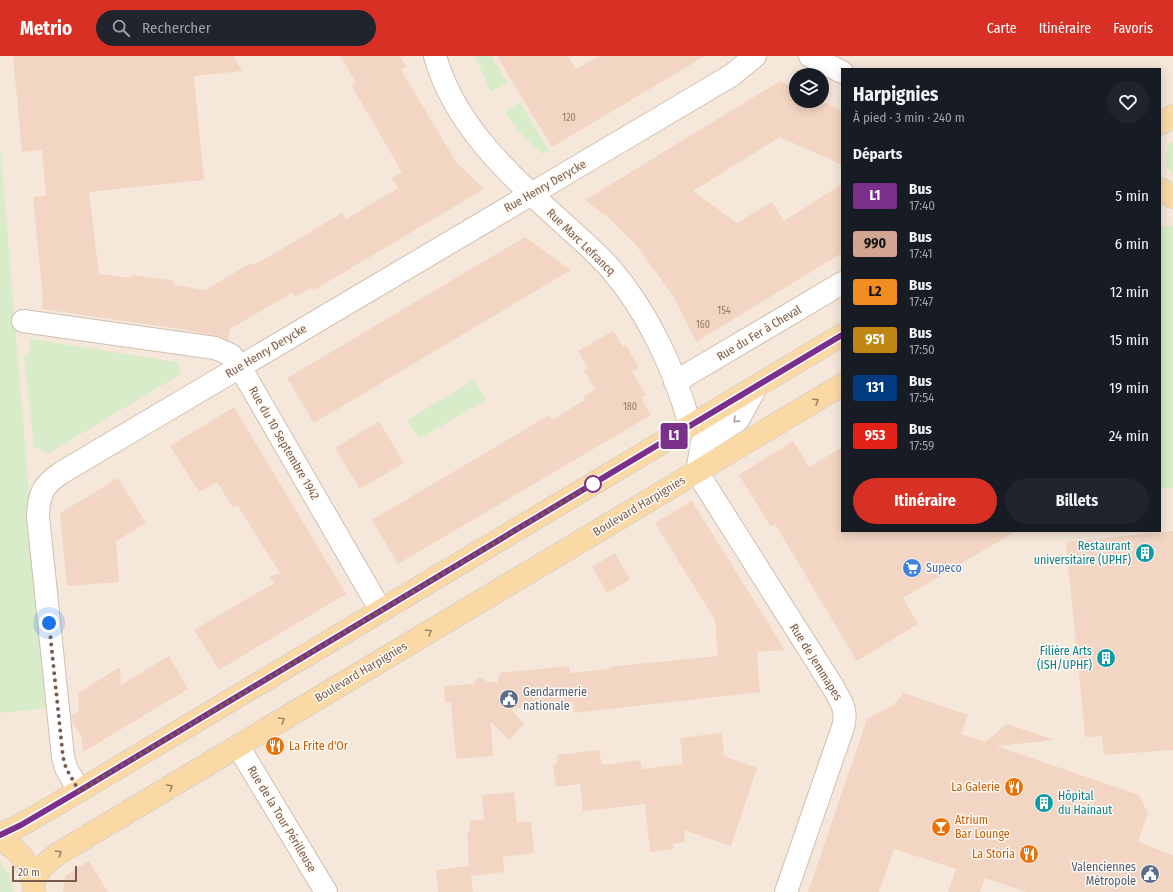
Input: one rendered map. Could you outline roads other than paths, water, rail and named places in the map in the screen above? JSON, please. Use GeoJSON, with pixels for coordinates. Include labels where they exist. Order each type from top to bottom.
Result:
{"type":"FeatureCollection","features":[{"type":"Feature","properties":{"kind":"main road"},"geometry":{"type":"LineString","coordinates":[[0,835],[27,822],[841,336]]}},
{"type":"Feature","properties":{"kind":"main road","name":"Boulevard Harpignies"},"geometry":{"type":"LineString","coordinates":[[34,887],[42,867],[56,855],[841,386]]}},
{"type":"Feature","properties":{"kind":"main road","name":"Boulevard Harpignies"},"geometry":{"type":"LineString","coordinates":[[0,840],[13,847],[22,857],[29,869],[34,887]]}},
{"type":"Feature","properties":{"kind":"street","name":"Rue Marc Lefrancq"},"geometry":{"type":"LineString","coordinates":[[434,56],[449,93],[473,132],[493,158],[595,253],[620,281],[648,323],[664,354],[690,426]]}},
{"type":"Feature","properties":{"kind":"street","name":"Rue Henry Derycke"},"geometry":{"type":"LineString","coordinates":[[79,791],[66,768],[63,757],[38,516],[39,499],[46,485],[61,473],[732,75],[755,56]]}},
{"type":"Feature","properties":{"kind":"street"},"geometry":{"type":"LineString","coordinates":[[810,56],[841,72]]}},
{"type":"Feature","properties":{"kind":"street","name":"Rue du Fer à Cheval"},"geometry":{"type":"LineString","coordinates":[[675,382],[841,285]]}},
{"type":"Feature","properties":{"kind":"street","name":"Rue du 10 Septembre 1942"},"geometry":{"type":"LineString","coordinates":[[23,321],[215,348],[231,355],[240,367],[381,611]]}},
{"type":"Feature","properties":{"kind":"street","name":"Boulevard Harpignies"},"geometry":{"type":"LineString","coordinates":[[698,472],[702,443],[738,420],[756,387]]}},
{"type":"Feature","properties":{"kind":"street","name":"Rue de Jemmapes"},"geometry":{"type":"LineString","coordinates":[[698,472],[840,699],[845,712],[843,727],[786,892]]}},
{"type":"Feature","properties":{"kind":"street","name":"Rue de la Tour Périlleuse"},"geometry":{"type":"LineString","coordinates":[[238,746],[326,892]]}},
{"type":"Feature","properties":{"kind":"place","name":"Restaurant universitaire (UPHF)"},"geometry":{"type":"Point","coordinates":[1145,553]}},
{"type":"Feature","properties":{"kind":"place","name":"Supeco"},"geometry":{"type":"Point","coordinates":[912,568]}},
{"type":"Feature","properties":{"kind":"place","name":"Filière Arts (ISH/UPHF)"},"geometry":{"type":"Point","coordinates":[1106,658]}},
{"type":"Feature","properties":{"kind":"place","name":"Gendarmerie nationale"},"geometry":{"type":"Point","coordinates":[509,699]}},
{"type":"Feature","properties":{"kind":"place","name":"La Frite d'Or"},"geometry":{"type":"Point","coordinates":[275,746]}},
{"type":"Feature","properties":{"kind":"place","name":"La Galerie"},"geometry":{"type":"Point","coordinates":[1014,787]}},
{"type":"Feature","properties":{"kind":"place","name":"Hôpital du Hainaut"},"geometry":{"type":"Point","coordinates":[1044,803]}},
{"type":"Feature","properties":{"kind":"place","name":"Atrium Bar Lounge"},"geometry":{"type":"Point","coordinates":[941,827]}},
{"type":"Feature","properties":{"kind":"place","name":"La Storia"},"geometry":{"type":"Point","coordinates":[1029,854]}},
{"type":"Feature","properties":{"kind":"place","name":"Valenciennes Métropole"},"geometry":{"type":"Point","coordinates":[1150,874]}}]}
